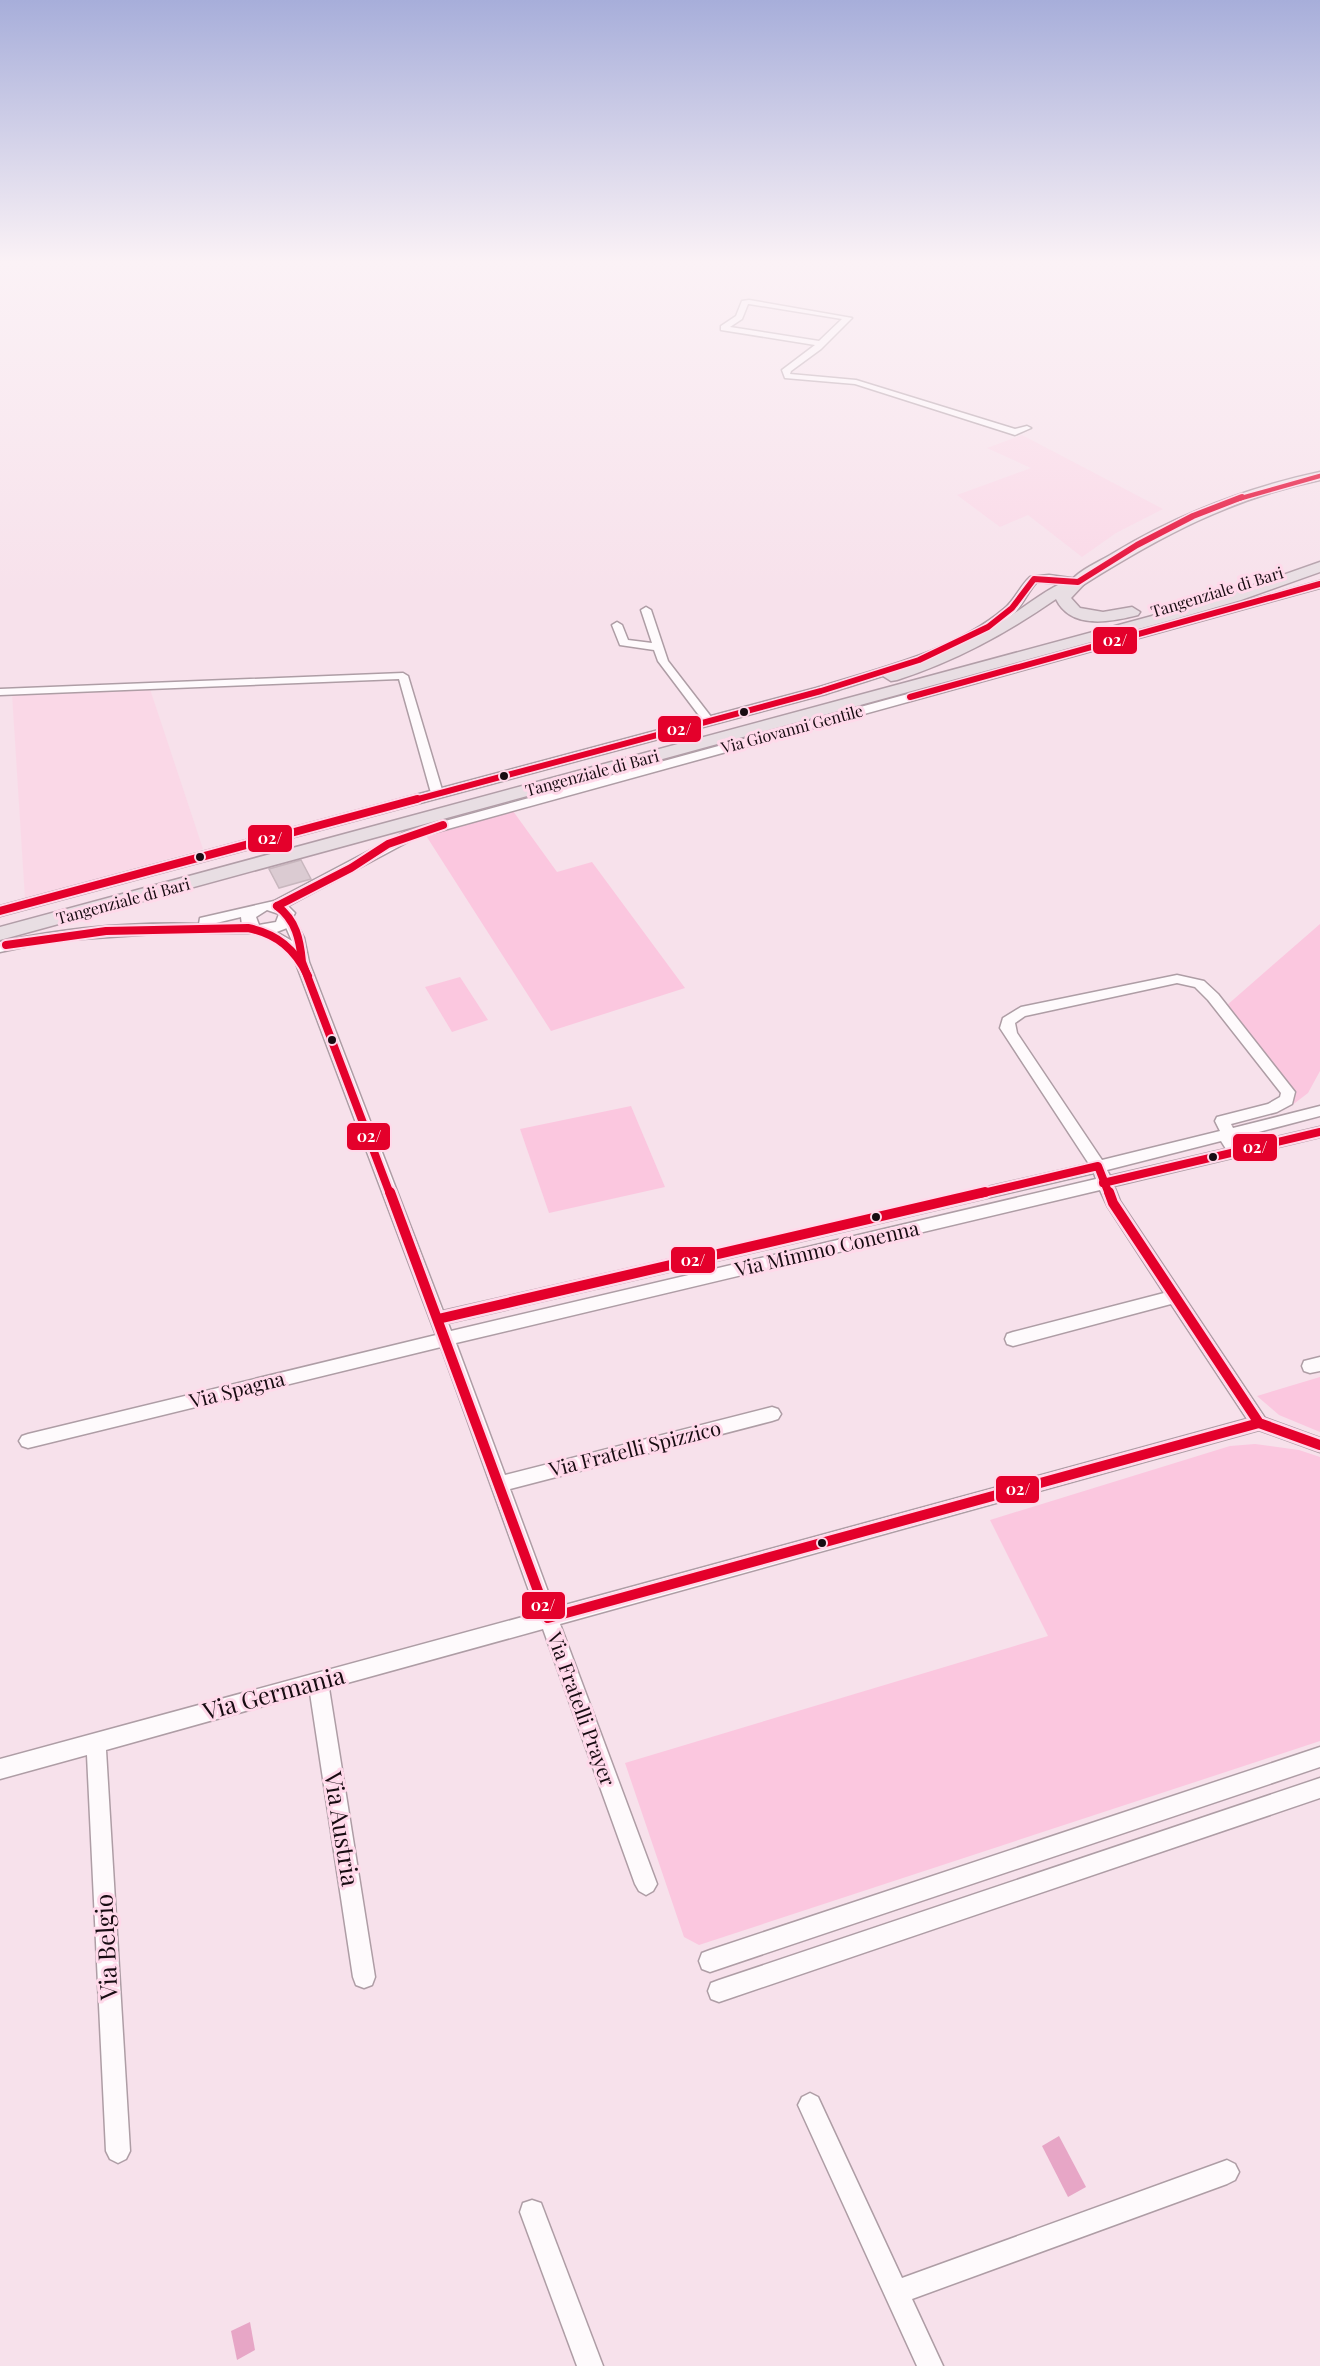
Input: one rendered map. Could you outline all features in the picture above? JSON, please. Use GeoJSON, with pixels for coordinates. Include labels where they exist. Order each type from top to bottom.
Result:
{"type":"FeatureCollection","features":[{"type":"Feature","properties":{"kind":"highway","name":"Tangenziale di Bari"},"geometry":{"type":"LineString","coordinates":[[0,923],[1188,602],[1320,558]]}},
{"type":"Feature","properties":{"kind":"highway","name":"Tangenziale di Bari"},"geometry":{"type":"LineString","coordinates":[[0,934],[1235,597],[1320,567]]}},
{"type":"Feature","properties":{"kind":"highway"},"geometry":{"type":"LineString","coordinates":[[1235,597],[1320,576]]}},
{"type":"Feature","properties":{"kind":"highway"},"geometry":{"type":"LineString","coordinates":[[1070,581],[1063,600],[1071,609],[1088,616],[1117,617],[1168,603],[1188,602]]}},
{"type":"Feature","properties":{"kind":"highway"},"geometry":{"type":"LineString","coordinates":[[854,692],[863,685],[905,672],[978,641],[1010,624],[1065,587],[1070,581]]}},
{"type":"Feature","properties":{"kind":"main road"},"geometry":{"type":"LineString","coordinates":[[1070,581],[1198,511],[1264,489],[1320,476]]}},
{"type":"Feature","properties":{"kind":"street"},"geometry":{"type":"LineString","coordinates":[[788,375],[856,382],[1015,432],[1027,428]]}},
{"type":"Feature","properties":{"kind":"street"},"geometry":{"type":"LineString","coordinates":[[0,911],[821,690],[943,648],[1010,611],[1021,595],[1036,588],[1050,587],[1070,581]]}},
{"type":"Feature","properties":{"kind":"street","name":"Via Giovanni Gentile"},"geometry":{"type":"LineString","coordinates":[[258,929],[282,925],[282,911],[410,835],[1320,584]]}},
{"type":"Feature","properties":{"kind":"street"},"geometry":{"type":"LineString","coordinates":[[646,610],[663,661],[708,720]]}},
{"type":"Feature","properties":{"kind":"street"},"geometry":{"type":"LineString","coordinates":[[617,625],[624,643],[658,647]]}},
{"type":"Feature","properties":{"kind":"street"},"geometry":{"type":"LineString","coordinates":[[0,692],[403,676],[437,793]]}},
{"type":"Feature","properties":{"kind":"street"},"geometry":{"type":"LineString","coordinates":[[168,928],[256,909],[282,911]]}},
{"type":"Feature","properties":{"kind":"street"},"geometry":{"type":"LineString","coordinates":[[256,909],[247,921],[258,929],[286,942],[303,962]]}},
{"type":"Feature","properties":{"kind":"street","name":"Via Fratelli Prayer"},"geometry":{"type":"LineString","coordinates":[[282,911],[301,948],[303,962],[446,1339],[646,1884]]}},
{"type":"Feature","properties":{"kind":"street"},"geometry":{"type":"LineString","coordinates":[[0,947],[52,936],[168,928],[258,929]]}},
{"type":"Feature","properties":{"kind":"street"},"geometry":{"type":"LineString","coordinates":[[1240,1150],[1228,1143],[1229,1135],[1222,1121],[1279,1106],[1287,1100],[1288,1092],[1213,997],[1199,984],[1177,979],[1013,1016],[1008,1021],[1007,1028],[1098,1166],[1113,1203],[1259,1423],[1320,1445]]}},
{"type":"Feature","properties":{"kind":"street","name":"Via Mimmo Conenna"},"geometry":{"type":"LineString","coordinates":[[438,1319],[1098,1166],[1320,1111]]}},
{"type":"Feature","properties":{"kind":"street","name":"Via Mimmo Conenna"},"geometry":{"type":"LineString","coordinates":[[446,1339],[1320,1132]]}},
{"type":"Feature","properties":{"kind":"street"},"geometry":{"type":"LineString","coordinates":[[1189,1144],[1203,1150],[1206,1160]]}},
{"type":"Feature","properties":{"kind":"street"},"geometry":{"type":"LineString","coordinates":[[794,1237],[804,1254]]}},
{"type":"Feature","properties":{"kind":"street"},"geometry":{"type":"LineString","coordinates":[[767,1243],[775,1261]]}},
{"type":"Feature","properties":{"kind":"street"},"geometry":{"type":"LineString","coordinates":[[1013,1339],[1176,1296]]}},
{"type":"Feature","properties":{"kind":"street","name":"Via Spagna"},"geometry":{"type":"LineString","coordinates":[[28,1441],[446,1339]]}},
{"type":"Feature","properties":{"kind":"street","name":"Via Fratelli Spizzico"},"geometry":{"type":"LineString","coordinates":[[499,1484],[772,1414]]}},
{"type":"Feature","properties":{"kind":"street","name":"Via Germania"},"geometry":{"type":"LineString","coordinates":[[0,1769],[1259,1423]]}},
{"type":"Feature","properties":{"kind":"street","name":"Via Austria"},"geometry":{"type":"LineString","coordinates":[[318,1681],[364,1977]]}},
{"type":"Feature","properties":{"kind":"street","name":"Via Belgio"},"geometry":{"type":"LineString","coordinates":[[96,1743],[118,2151]]}},
{"type":"Feature","properties":{"kind":"street"},"geometry":{"type":"LineString","coordinates":[[710,1961],[1320,1757]]}},
{"type":"Feature","properties":{"kind":"street"},"geometry":{"type":"LineString","coordinates":[[719,1991],[1320,1788]]}},
{"type":"Feature","properties":{"kind":"street"},"geometry":{"type":"LineString","coordinates":[[810,2105],[930,2366]]}},
{"type":"Feature","properties":{"kind":"street"},"geometry":{"type":"LineString","coordinates":[[896,2294],[1227,2172]]}},
{"type":"Feature","properties":{"kind":"street"},"geometry":{"type":"LineString","coordinates":[[532,2212],[590,2366]]}},
{"type":"Feature","properties":{"kind":"shaded area"},"geometry":{"type":"Polygon","coordinates":[[[1022,435],[1163,509],[1116,533],[1082,557],[1028,515],[1000,527],[957,495],[1031,468],[987,448],[1022,435]]]}},
{"type":"Feature","properties":{"kind":"shaded area"},"geometry":{"type":"Polygon","coordinates":[[[150,689],[203,849],[25,899],[12,694],[150,689]]]}},
{"type":"Feature","properties":{"kind":"shaded area"},"geometry":{"type":"Polygon","coordinates":[[[513,811],[557,872],[592,862],[685,988],[551,1031],[425,834],[513,811]]]}},
{"type":"Feature","properties":{"kind":"shaded area"},"geometry":{"type":"Polygon","coordinates":[[[1320,924],[1320,1071],[1308,1093],[1291,1106],[1295,1095],[1293,1088],[1226,1006],[1320,924]]]}},
{"type":"Feature","properties":{"kind":"shaded area"},"geometry":{"type":"Polygon","coordinates":[[[460,977],[488,1020],[452,1032],[425,987],[460,977]]]}},
{"type":"Feature","properties":{"kind":"shaded area"},"geometry":{"type":"Polygon","coordinates":[[[631,1106],[665,1187],[549,1213],[520,1129],[631,1106]]]}},
{"type":"Feature","properties":{"kind":"shaded area"},"geometry":{"type":"Polygon","coordinates":[[[1320,1377],[1320,1432],[1279,1415],[1257,1396],[1320,1377]]]}},
{"type":"Feature","properties":{"kind":"shaded area"},"geometry":{"type":"Polygon","coordinates":[[[1255,1444],[1299,1450],[1320,1457],[1320,1741],[699,1945],[684,1937],[625,1763],[1048,1636],[990,1520],[1230,1446],[1255,1444]]]}},
{"type":"Feature","properties":{"kind":"shaded area"},"geometry":{"type":"Polygon","coordinates":[[[1059,2136],[1086,2187],[1068,2197],[1042,2146],[1059,2136]]]}},
{"type":"Feature","properties":{"kind":"shaded area"},"geometry":{"type":"Polygon","coordinates":[[[250,2322],[255,2350],[237,2360],[231,2331],[250,2322]]]}},
{"type":"Feature","properties":{"kind":"building"},"geometry":{"type":"Polygon","coordinates":[[[301,860],[311,879],[279,888],[269,869],[301,860]]]}},
{"type":"Feature","properties":{"kind":"transit line","name":"02/"},"geometry":{"type":"LineString","coordinates":[[0,911],[821,691],[919,660],[966,640],[988,627],[1012,608],[1034,579],[1078,582],[1137,545],[1193,516],[1252,493],[1320,476]]}},
{"type":"Feature","properties":{"kind":"transit line","name":"02/"},"geometry":{"type":"LineString","coordinates":[[910,697],[1320,584]]}},
{"type":"Feature","properties":{"kind":"transit line","name":"02/"},"geometry":{"type":"LineString","coordinates":[[277,906],[351,868],[388,844],[443,825]]}},
{"type":"Feature","properties":{"kind":"transit line","name":"02/"},"geometry":{"type":"LineString","coordinates":[[277,906],[293,923],[302,962],[446,1339],[548,1618],[1259,1423]]}},
{"type":"Feature","properties":{"kind":"transit line","name":"02/"},"geometry":{"type":"LineString","coordinates":[[6,945],[106,931],[248,928],[268,933],[285,943],[298,958],[308,976]]}},
{"type":"Feature","properties":{"kind":"transit line","name":"02/"},"geometry":{"type":"LineString","coordinates":[[1103,1183],[1320,1132]]}},
{"type":"Feature","properties":{"kind":"transit line","name":"02/"},"geometry":{"type":"LineString","coordinates":[[438,1319],[1098,1166],[1113,1203],[1259,1423],[1320,1445]]}}]}
